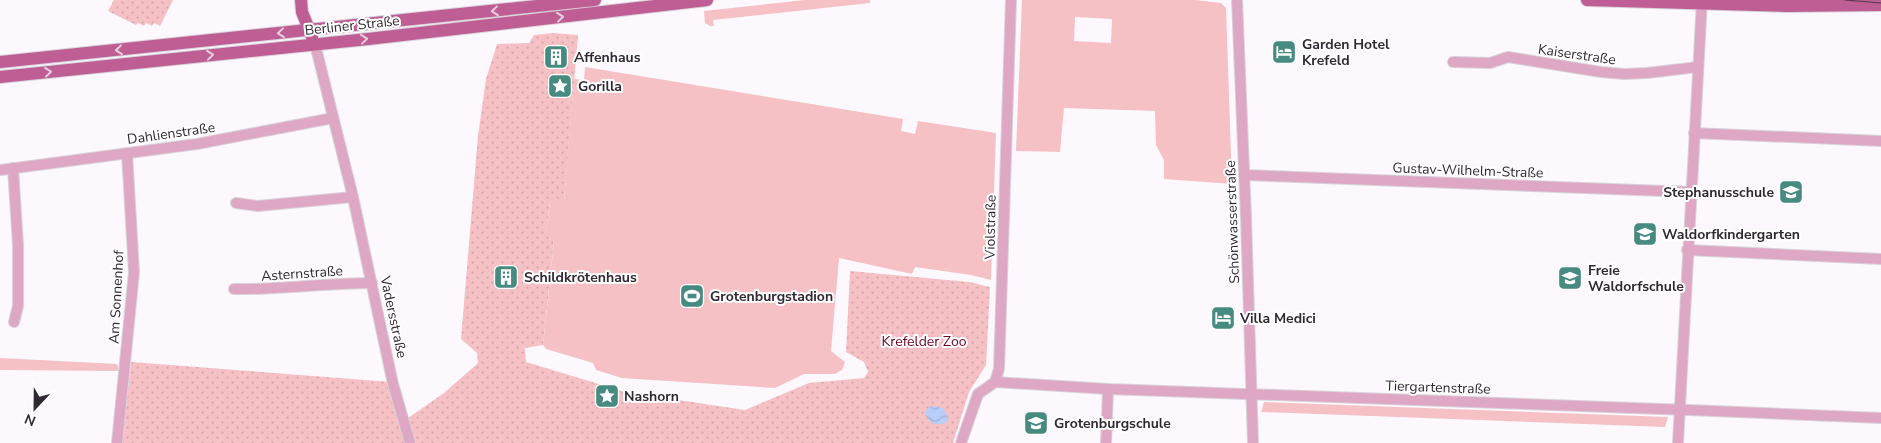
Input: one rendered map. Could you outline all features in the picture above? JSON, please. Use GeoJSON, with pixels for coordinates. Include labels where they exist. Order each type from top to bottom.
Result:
{"type":"FeatureCollection","features":[{"type":"Feature","properties":{"kind":"main road","name":"Vadersstraße"},"geometry":{"type":"LineString","coordinates":[[300,0],[302,12],[315,44]]}},
{"type":"Feature","properties":{"kind":"main road","name":"Berliner Straße"},"geometry":{"type":"LineString","coordinates":[[0,62],[595,0]]}},
{"type":"Feature","properties":{"kind":"main road","name":"Berliner Straße"},"geometry":{"type":"LineString","coordinates":[[0,77],[706,0]]}},
{"type":"Feature","properties":{"kind":"main road"},"geometry":{"type":"LineString","coordinates":[[1586,0],[1838,6],[1881,5]]}},
{"type":"Feature","properties":{"kind":"street","name":"Violstraße"},"geometry":{"type":"LineString","coordinates":[[995,382],[998,369],[1002,298],[1011,0]]}},
{"type":"Feature","properties":{"kind":"street","name":"Schönwasserstraße"},"geometry":{"type":"LineString","coordinates":[[1237,0],[1253,443]]}},
{"type":"Feature","properties":{"kind":"street"},"geometry":{"type":"LineString","coordinates":[[1817,0],[1838,6]]}},
{"type":"Feature","properties":{"kind":"street"},"geometry":{"type":"LineString","coordinates":[[1678,443],[1701,2]]}},
{"type":"Feature","properties":{"kind":"street","name":"Vadersstraße"},"geometry":{"type":"LineString","coordinates":[[315,44],[354,197],[393,384],[410,443]]}},
{"type":"Feature","properties":{"kind":"street","name":"Kaiserstraße"},"geometry":{"type":"LineString","coordinates":[[1453,62],[1490,64],[1508,57],[1624,74],[1698,67]]}},
{"type":"Feature","properties":{"kind":"street","name":"Dahlienstraße"},"geometry":{"type":"LineString","coordinates":[[0,170],[197,144],[333,118]]}},
{"type":"Feature","properties":{"kind":"street"},"geometry":{"type":"LineString","coordinates":[[1694,134],[1881,141]]}},
{"type":"Feature","properties":{"kind":"street","name":"Am Sonnenhof"},"geometry":{"type":"LineString","coordinates":[[117,443],[134,272],[127,153]]}},
{"type":"Feature","properties":{"kind":"street"},"geometry":{"type":"LineString","coordinates":[[13,168],[18,245],[18,306],[14,322]]}},
{"type":"Feature","properties":{"kind":"street","name":"Gustav-Wilhelm-Straße"},"geometry":{"type":"LineString","coordinates":[[1244,175],[1691,192]]}},
{"type":"Feature","properties":{"kind":"street"},"geometry":{"type":"LineString","coordinates":[[236,203],[258,206],[354,197]]}},
{"type":"Feature","properties":{"kind":"street"},"geometry":{"type":"LineString","coordinates":[[1687,250],[1881,259]]}},
{"type":"Feature","properties":{"kind":"street","name":"Asternstraße"},"geometry":{"type":"LineString","coordinates":[[234,289],[266,290],[334,283],[372,283]]}},
{"type":"Feature","properties":{"kind":"street","name":"Tiergartenstraße"},"geometry":{"type":"LineString","coordinates":[[995,382],[1108,389],[1881,418]]}},
{"type":"Feature","properties":{"kind":"street"},"geometry":{"type":"LineString","coordinates":[[961,443],[978,394],[995,382]]}},
{"type":"Feature","properties":{"kind":"street"},"geometry":{"type":"LineString","coordinates":[[1106,443],[1108,389]]}},
{"type":"Feature","properties":{"kind":"green space"},"geometry":{"type":"Polygon","coordinates":[[[114,0],[173,0],[160,26],[154,23],[152,26],[146,23],[144,26],[138,23],[136,25],[108,11],[114,0]]]}},
{"type":"Feature","properties":{"kind":"green space"},"geometry":{"type":"Polygon","coordinates":[[[805,0],[870,0],[870,3],[713,20],[714,26],[705,23],[704,11],[805,0]]]}},
{"type":"Feature","properties":{"kind":"green space"},"geometry":{"type":"Polygon","coordinates":[[[1022,0],[1195,0],[1221,3],[1226,8],[1232,184],[1164,179],[1164,160],[1156,145],[1155,111],[1064,108],[1060,152],[1016,151],[1022,0]],[[1075,17],[1074,41],[1111,43],[1112,19],[1075,17]]]}},
{"type":"Feature","properties":{"kind":"green space","name":"Krefelder Zoo"},"geometry":{"type":"Polygon","coordinates":[[[553,33],[578,35],[564,201],[550,201],[546,233],[550,239],[554,240],[543,345],[525,348],[526,362],[625,392],[745,410],[809,383],[864,378],[868,372],[864,362],[846,352],[850,271],[969,282],[990,287],[986,365],[969,392],[953,443],[415,443],[408,418],[444,393],[478,363],[477,353],[461,339],[478,136],[486,79],[497,44],[529,43],[534,35],[553,33]]]}},
{"type":"Feature","properties":{"kind":"green space"},"geometry":{"type":"Polygon","coordinates":[[[585,67],[903,119],[901,131],[915,134],[918,121],[996,133],[991,280],[971,275],[915,267],[912,274],[839,258],[831,351],[845,362],[842,370],[835,374],[804,374],[775,388],[622,378],[596,370],[593,363],[546,349],[543,345],[554,241],[546,233],[550,201],[564,200],[574,79],[584,80],[585,67]]]}},
{"type":"Feature","properties":{"kind":"green space"},"geometry":{"type":"Polygon","coordinates":[[[0,358],[117,364],[119,371],[0,370],[0,358]]]}},
{"type":"Feature","properties":{"kind":"green space"},"geometry":{"type":"Polygon","coordinates":[[[131,362],[391,382],[407,443],[122,443],[131,362]]]}},
{"type":"Feature","properties":{"kind":"green space"},"geometry":{"type":"Polygon","coordinates":[[[1264,402],[1668,417],[1665,427],[1261,412],[1264,402]]]}},
{"type":"Feature","properties":{"kind":"water"},"geometry":{"type":"Polygon","coordinates":[[[931,406],[943,408],[948,417],[947,422],[936,424],[928,419],[925,413],[931,406]]]}},
{"type":"Feature","properties":{"kind":"tram line"},"geometry":{"type":"LineString","coordinates":[[1845,0],[1881,3]]}},
{"type":"Feature","properties":{"kind":"place","name":"Garden Hotel Krefeld"},"geometry":{"type":"Point","coordinates":[1284,52]}},
{"type":"Feature","properties":{"kind":"place","name":"Affenhaus"},"geometry":{"type":"Point","coordinates":[556,57]}},
{"type":"Feature","properties":{"kind":"place","name":"Gorilla"},"geometry":{"type":"Point","coordinates":[560,86]}},
{"type":"Feature","properties":{"kind":"place","name":"Stephanusschule"},"geometry":{"type":"Point","coordinates":[1791,192]}},
{"type":"Feature","properties":{"kind":"place","name":"Waldorfkindergarten"},"geometry":{"type":"Point","coordinates":[1645,234]}},
{"type":"Feature","properties":{"kind":"place","name":"Schildkrötenhaus"},"geometry":{"type":"Point","coordinates":[506,277]}},
{"type":"Feature","properties":{"kind":"place","name":"Freie Waldorfschule"},"geometry":{"type":"Point","coordinates":[1570,278]}},
{"type":"Feature","properties":{"kind":"place","name":"Grotenburgstadion"},"geometry":{"type":"Point","coordinates":[692,296]}},
{"type":"Feature","properties":{"kind":"place","name":"Villa Medici"},"geometry":{"type":"Point","coordinates":[1223,318]}},
{"type":"Feature","properties":{"kind":"place","name":"Nashorn"},"geometry":{"type":"Point","coordinates":[607,396]}},
{"type":"Feature","properties":{"kind":"place","name":"Grotenburgschule"},"geometry":{"type":"Point","coordinates":[1036,423]}}]}
